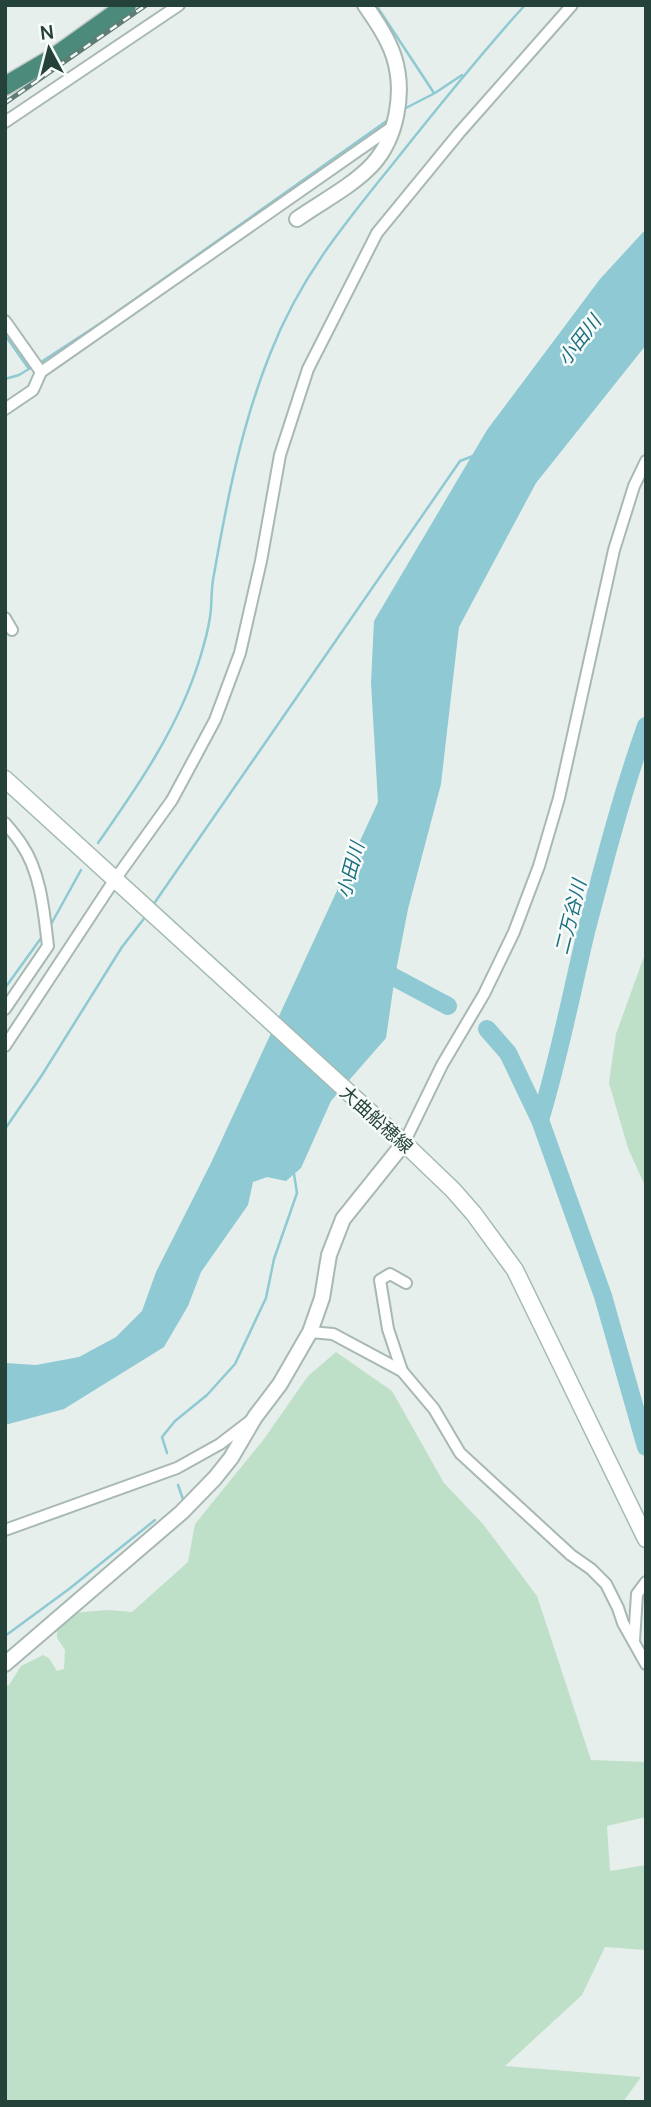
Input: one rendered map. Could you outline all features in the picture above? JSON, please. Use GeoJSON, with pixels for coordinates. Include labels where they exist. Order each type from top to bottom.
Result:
{"type":"FeatureCollection","features":[{"type":"Feature","properties":{"kind":"highway"},"geometry":{"type":"LineString","coordinates":[[5,86],[54,57],[127,5]]}},
{"type":"Feature","properties":{"kind":"main road","name":"大曲船穂線"},"geometry":{"type":"LineString","coordinates":[[5,779],[399,1139],[453,1190],[474,1214],[515,1270],[646,1539]]}},
{"type":"Feature","properties":{"kind":"street"},"geometry":{"type":"LineString","coordinates":[[5,122],[179,5]]}},
{"type":"Feature","properties":{"kind":"street"},"geometry":{"type":"LineString","coordinates":[[297,219],[372,165],[386,143],[393,124],[398,107],[398,80],[394,57],[379,25],[365,5]]}},
{"type":"Feature","properties":{"kind":"street"},"geometry":{"type":"LineString","coordinates":[[5,1046],[172,800],[219,709],[240,653],[261,561],[280,455],[308,369],[377,233],[459,133],[572,5]]}},
{"type":"Feature","properties":{"kind":"street"},"geometry":{"type":"LineString","coordinates":[[5,409],[33,390],[41,372],[393,124]]}},
{"type":"Feature","properties":{"kind":"street"},"geometry":{"type":"LineString","coordinates":[[5,321],[41,372]]}},
{"type":"Feature","properties":{"kind":"street"},"geometry":{"type":"LineString","coordinates":[[5,1664],[182,1513],[215,1478],[280,1384],[310,1332],[322,1298],[329,1255],[342,1219],[399,1139],[484,994],[514,932],[539,866],[559,799],[614,550],[634,486],[646,461]]}},
{"type":"Feature","properties":{"kind":"street"},"geometry":{"type":"LineString","coordinates":[[5,618],[12,630]]}},
{"type":"Feature","properties":{"kind":"street"},"geometry":{"type":"LineString","coordinates":[[5,823],[23,845],[31,862],[48,946],[5,1009]]}},
{"type":"Feature","properties":{"kind":"street"},"geometry":{"type":"LineString","coordinates":[[406,1283],[390,1273],[380,1280],[388,1329],[402,1371],[434,1409],[460,1453],[606,1584],[646,1664]]}},
{"type":"Feature","properties":{"kind":"street"},"geometry":{"type":"LineString","coordinates":[[310,1332],[333,1334],[402,1371]]}},
{"type":"Feature","properties":{"kind":"street"},"geometry":{"type":"LineString","coordinates":[[5,1530],[177,1468],[220,1444],[255,1417]]}},
{"type":"Feature","properties":{"kind":"street"},"geometry":{"type":"LineString","coordinates":[[634,1644],[637,1594],[646,1582]]}},
{"type":"Feature","properties":{"kind":"green space"},"geometry":{"type":"Polygon","coordinates":[[[646,951],[646,1188],[628,1148],[609,1083],[616,1034],[646,951]]]}},
{"type":"Feature","properties":{"kind":"green space"},"geometry":{"type":"Polygon","coordinates":[[[336,1352],[392,1391],[444,1483],[483,1524],[537,1596],[591,1760],[646,1762],[646,1817],[607,1826],[610,1871],[646,1865],[646,1950],[605,1947],[582,1995],[505,2066],[641,2077],[623,2102],[5,2102],[5,1686],[9,1685],[21,1666],[43,1655],[49,1658],[57,1671],[64,1669],[65,1650],[57,1638],[57,1627],[74,1613],[107,1610],[132,1612],[188,1562],[195,1524],[264,1439],[308,1376],[336,1352]]]}},
{"type":"Feature","properties":{"kind":"water","name":"小田川"},"geometry":{"type":"Polygon","coordinates":[[[646,229],[646,345],[536,483],[459,627],[441,784],[408,909],[386,1038],[331,1101],[301,1168],[286,1181],[267,1177],[253,1182],[248,1205],[201,1272],[188,1306],[164,1347],[64,1409],[5,1425],[5,1363],[36,1365],[79,1357],[116,1337],[142,1311],[156,1272],[211,1163],[378,802],[371,683],[374,621],[487,430],[600,279],[646,229]]]}},
{"type":"Feature","properties":{"kind":"waterway"},"geometry":{"type":"LineString","coordinates":[[376,5],[434,93]]}},
{"type":"Feature","properties":{"kind":"waterway"},"geometry":{"type":"LineString","coordinates":[[98,843],[156,755],[191,683],[208,627],[218,552],[243,437],[270,354],[295,300],[325,252],[359,206],[459,81],[525,5]]}},
{"type":"Feature","properties":{"kind":"waterway"},"geometry":{"type":"LineString","coordinates":[[402,110],[462,75]]}},
{"type":"Feature","properties":{"kind":"waterway"},"geometry":{"type":"LineString","coordinates":[[38,364],[107,319],[388,120]]}},
{"type":"Feature","properties":{"kind":"waterway"},"geometry":{"type":"LineString","coordinates":[[5,335],[29,369]]}},
{"type":"Feature","properties":{"kind":"waterway"},"geometry":{"type":"LineString","coordinates":[[5,379],[32,367]]}},
{"type":"Feature","properties":{"kind":"waterway"},"geometry":{"type":"LineString","coordinates":[[153,905],[460,461],[473,456]]}},
{"type":"Feature","properties":{"kind":"waterway","name":"二万谷川"},"geometry":{"type":"LineString","coordinates":[[540,1120],[586,932],[646,726]]}},
{"type":"Feature","properties":{"kind":"waterway"},"geometry":{"type":"LineString","coordinates":[[50,926],[81,870]]}},
{"type":"Feature","properties":{"kind":"waterway"},"geometry":{"type":"LineString","coordinates":[[5,1129],[122,947],[146,916]]}},
{"type":"Feature","properties":{"kind":"waterway"},"geometry":{"type":"LineString","coordinates":[[5,988],[44,934]]}},
{"type":"Feature","properties":{"kind":"waterway","name":"二万谷川"},"geometry":{"type":"LineString","coordinates":[[375,967],[448,1006]]}},
{"type":"Feature","properties":{"kind":"waterway","name":"二万谷川"},"geometry":{"type":"LineString","coordinates":[[487,1029],[508,1053],[540,1120],[603,1296],[646,1447]]}},
{"type":"Feature","properties":{"kind":"waterway"},"geometry":{"type":"LineString","coordinates":[[167,1453],[162,1437],[175,1421],[207,1395],[235,1364],[266,1298],[274,1259],[297,1193],[294,1174]]}},
{"type":"Feature","properties":{"kind":"waterway"},"geometry":{"type":"LineString","coordinates":[[178,1485],[184,1502]]}},
{"type":"Feature","properties":{"kind":"waterway"},"geometry":{"type":"LineString","coordinates":[[5,1636],[155,1520]]}},
{"type":"Feature","properties":{"kind":"railway"},"geometry":{"type":"LineString","coordinates":[[5,103],[146,5]]}}]}
